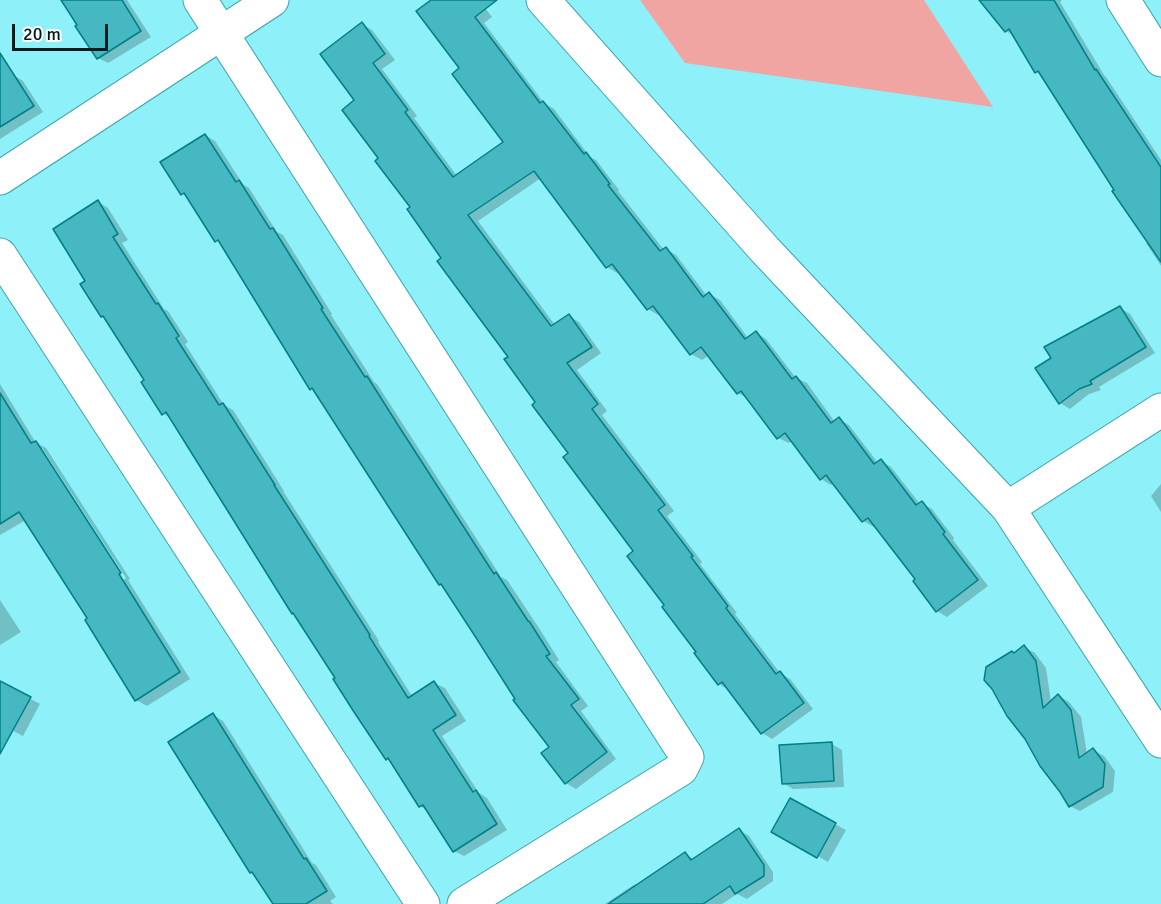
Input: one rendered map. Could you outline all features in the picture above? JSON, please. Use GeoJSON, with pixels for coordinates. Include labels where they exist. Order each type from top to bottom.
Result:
{"type":"FeatureCollection","features":[{"type":"Feature","properties":{"kind":"street"},"geometry":{"type":"LineString","coordinates":[[200,0],[687,758],[681,770],[464,904]]}},
{"type":"Feature","properties":{"kind":"street"},"geometry":{"type":"LineString","coordinates":[[0,178],[272,0]]}},
{"type":"Feature","properties":{"kind":"street"},"geometry":{"type":"LineString","coordinates":[[543,0],[765,250],[1008,508],[1161,741]]}},
{"type":"Feature","properties":{"kind":"street"},"geometry":{"type":"LineString","coordinates":[[1122,0],[1161,60]]}},
{"type":"Feature","properties":{"kind":"street"},"geometry":{"type":"LineString","coordinates":[[0,255],[423,904]]}},
{"type":"Feature","properties":{"kind":"street"},"geometry":{"type":"LineString","coordinates":[[1008,508],[1161,410]]}},
{"type":"Feature","properties":{"kind":"shaded area"},"geometry":{"type":"Polygon","coordinates":[[[640,0],[924,0],[993,107],[685,63],[640,0]]]}},
{"type":"Feature","properties":{"kind":"building"},"geometry":{"type":"Polygon","coordinates":[[[61,0],[122,0],[141,31],[97,59],[61,0]]]}},
{"type":"Feature","properties":{"kind":"building"},"geometry":{"type":"Polygon","coordinates":[[[431,0],[497,0],[475,17],[540,103],[543,101],[584,154],[586,152],[610,184],[608,185],[660,251],[666,247],[703,297],[709,292],[745,339],[756,331],[792,379],[796,376],[831,423],[839,417],[874,464],[881,459],[916,505],[922,501],[945,532],[943,534],[978,580],[936,612],[913,581],[915,579],[868,518],[862,522],[826,475],[820,480],[785,433],[777,439],[741,391],[737,394],[701,347],[690,355],[653,306],[647,310],[612,264],[606,268],[534,171],[468,215],[551,326],[569,314],[592,347],[567,363],[598,404],[592,409],[665,505],[658,510],[728,606],[726,608],[776,674],[780,671],[804,703],[761,734],[722,682],[718,685],[662,607],[664,605],[627,556],[633,551],[563,457],[568,453],[532,405],[535,402],[504,359],[508,357],[437,261],[441,258],[407,209],[410,207],[375,161],[378,158],[342,110],[354,100],[320,54],[362,22],[385,54],[373,63],[408,110],[405,112],[453,177],[503,142],[452,74],[459,68],[416,11],[431,0]]]}},
{"type":"Feature","properties":{"kind":"building"},"geometry":{"type":"Polygon","coordinates":[[[979,0],[1054,0],[1095,70],[1161,167],[1161,262],[1112,191],[1114,190],[1038,71],[1035,73],[1009,29],[1005,32],[979,0]]]}},
{"type":"Feature","properties":{"kind":"building"},"geometry":{"type":"Polygon","coordinates":[[[0,53],[34,106],[0,127],[0,53]]]}},
{"type":"Feature","properties":{"kind":"building"},"geometry":{"type":"Polygon","coordinates":[[[205,134],[236,182],[239,180],[270,229],[273,228],[365,377],[367,376],[494,574],[496,572],[529,621],[550,654],[546,656],[579,699],[571,705],[607,752],[565,784],[541,753],[549,747],[513,700],[515,699],[441,584],[439,585],[312,388],[310,390],[218,240],[215,242],[184,193],[181,195],[160,162],[205,134]]]}},
{"type":"Feature","properties":{"kind":"building"},"geometry":{"type":"Polygon","coordinates":[[[98,200],[118,234],[113,237],[179,336],[176,338],[219,405],[223,403],[408,698],[434,681],[456,715],[433,730],[473,792],[476,790],[497,824],[453,852],[423,805],[419,807],[388,758],[386,760],[354,712],[333,679],[335,678],[292,614],[166,412],[162,415],[141,382],[144,380],[80,284],[85,281],[53,229],[98,200]]]}},
{"type":"Feature","properties":{"kind":"building"},"geometry":{"type":"Polygon","coordinates":[[[1120,306],[1146,347],[1090,381],[1092,384],[1079,389],[1059,404],[1035,368],[1051,358],[1044,347],[1120,306]]]}},
{"type":"Feature","properties":{"kind":"building"},"geometry":{"type":"Polygon","coordinates":[[[0,393],[31,443],[36,441],[121,573],[119,574],[180,672],[135,701],[85,620],[87,618],[19,512],[0,524],[0,393]]]}},
{"type":"Feature","properties":{"kind":"building"},"geometry":{"type":"Polygon","coordinates":[[[1024,645],[1036,661],[1043,708],[1058,694],[1071,710],[1079,758],[1093,748],[1105,764],[1103,787],[1069,807],[984,680],[986,667],[1012,651],[1014,653],[1024,645]]]}},
{"type":"Feature","properties":{"kind":"building"},"geometry":{"type":"Polygon","coordinates":[[[0,681],[31,697],[0,754],[0,681]]]}},
{"type":"Feature","properties":{"kind":"building"},"geometry":{"type":"Polygon","coordinates":[[[213,713],[304,859],[306,858],[327,891],[306,904],[273,904],[252,872],[250,873],[168,742],[213,713]]]}},
{"type":"Feature","properties":{"kind":"building"},"geometry":{"type":"Polygon","coordinates":[[[832,742],[834,781],[782,784],[779,745],[832,742]]]}},
{"type":"Feature","properties":{"kind":"building"},"geometry":{"type":"Polygon","coordinates":[[[790,798],[836,823],[817,858],[771,832],[790,798]]]}},
{"type":"Feature","properties":{"kind":"building"},"geometry":{"type":"Polygon","coordinates":[[[739,828],[764,865],[764,876],[735,894],[730,886],[703,904],[608,904],[685,852],[691,860],[739,828]]]}}]}
